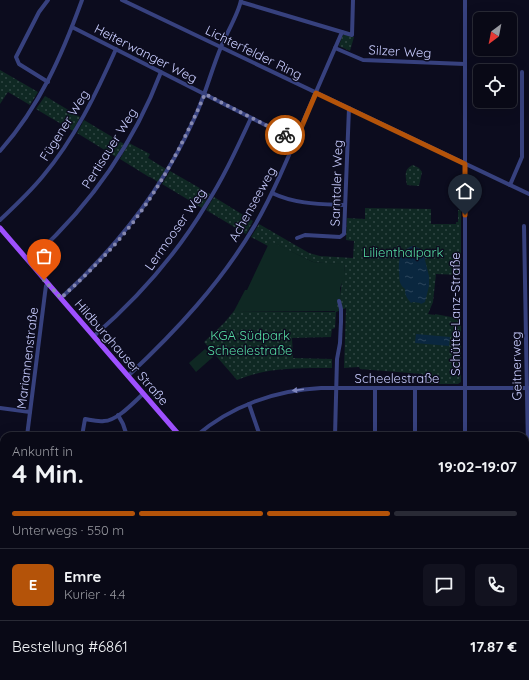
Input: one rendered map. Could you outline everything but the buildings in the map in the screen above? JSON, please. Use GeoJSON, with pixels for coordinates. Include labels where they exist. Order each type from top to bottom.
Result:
{"type":"FeatureCollection","features":[{"type":"Feature","properties":{"kind":"main road","name":"Hildburghauser Straße"},"geometry":{"type":"LineString","coordinates":[[1,232],[29,261],[176,432]]}},
{"type":"Feature","properties":{"kind":"street"},"geometry":{"type":"LineString","coordinates":[[48,0],[37,16],[16,57],[17,62],[20,65],[48,82]]}},
{"type":"Feature","properties":{"kind":"street"},"geometry":{"type":"LineString","coordinates":[[0,151],[26,118],[48,82],[60,58],[82,0]]}},
{"type":"Feature","properties":{"kind":"street","name":"Lichterfelder Ring"},"geometry":{"type":"LineString","coordinates":[[122,0],[529,194]]}},
{"type":"Feature","properties":{"kind":"street"},"geometry":{"type":"LineString","coordinates":[[61,298],[100,261],[131,225],[177,154],[205,94],[221,47],[241,1],[352,35],[353,0]]}},
{"type":"Feature","properties":{"kind":"street","name":"Schütte-Lanz-Straße"},"geometry":{"type":"LineString","coordinates":[[465,0],[465,432]]}},
{"type":"Feature","properties":{"kind":"street","name":"Heiterwanger Weg"},"geometry":{"type":"LineString","coordinates":[[72,27],[296,140]]}},
{"type":"Feature","properties":{"kind":"street","name":"Achenseeweg"},"geometry":{"type":"LineString","coordinates":[[128,376],[162,344],[186,318],[210,289],[251,230],[272,193],[342,32]]}},
{"type":"Feature","properties":{"kind":"street","name":"Silzer Weg"},"geometry":{"type":"LineString","coordinates":[[336,48],[366,60],[465,64]]}},
{"type":"Feature","properties":{"kind":"street","name":"Fügener Weg"},"geometry":{"type":"LineString","coordinates":[[0,220],[43,176],[69,141],[100,85],[116,49]]}},
{"type":"Feature","properties":{"kind":"street","name":"Pertisauer Weg"},"geometry":{"type":"LineString","coordinates":[[29,261],[68,223],[101,184],[134,131],[161,72]]}},
{"type":"Feature","properties":{"kind":"street"},"geometry":{"type":"LineString","coordinates":[[510,185],[522,157],[522,72]]}},
{"type":"Feature","properties":{"kind":"street","name":"Sarntaler Weg"},"geometry":{"type":"LineString","coordinates":[[297,238],[306,235],[338,237],[344,234],[349,108]]}},
{"type":"Feature","properties":{"kind":"street","name":"Lermooser Weg"},"geometry":{"type":"LineString","coordinates":[[94,336],[139,294],[167,262],[216,188],[231,161],[251,118]]}},
{"type":"Feature","properties":{"kind":"street"},"geometry":{"type":"LineString","coordinates":[[272,193],[302,203],[344,206]]}},
{"type":"Feature","properties":{"kind":"street","name":"Geitnerweg"},"geometry":{"type":"LineString","coordinates":[[524,226],[528,432]]}},
{"type":"Feature","properties":{"kind":"street","name":"Mariannenstraße"},"geometry":{"type":"LineString","coordinates":[[28,432],[45,291],[48,284]]}},
{"type":"Feature","properties":{"kind":"street","name":"Scheelestraße"},"geometry":{"type":"LineString","coordinates":[[336,388],[341,322],[341,309],[339,301]]}},
{"type":"Feature","properties":{"kind":"street"},"geometry":{"type":"LineString","coordinates":[[335,432],[336,388]]}},
{"type":"Feature","properties":{"kind":"street"},"geometry":{"type":"LineString","coordinates":[[375,388],[375,432]]}},
{"type":"Feature","properties":{"kind":"street"},"geometry":{"type":"LineString","coordinates":[[415,388],[415,432]]}},
{"type":"Feature","properties":{"kind":"street","name":"Scheelestraße"},"geometry":{"type":"LineString","coordinates":[[201,432],[215,422],[250,404],[268,397],[311,389],[528,388]]}},
{"type":"Feature","properties":{"kind":"street"},"geometry":{"type":"LineString","coordinates":[[83,432],[85,419],[106,421],[118,415],[143,394]]}},
{"type":"Feature","properties":{"kind":"street"},"geometry":{"type":"LineString","coordinates":[[250,404],[259,432]]}},
{"type":"Feature","properties":{"kind":"street"},"geometry":{"type":"LineString","coordinates":[[0,408],[30,412]]}},
{"type":"Feature","properties":{"kind":"street"},"geometry":{"type":"LineString","coordinates":[[118,415],[126,432]]}},
{"type":"Feature","properties":{"kind":"green space"},"geometry":{"type":"Polygon","coordinates":[[[345,34],[354,37],[350,51],[339,46],[342,36],[345,34]]]}},
{"type":"Feature","properties":{"kind":"green space"},"geometry":{"type":"Polygon","coordinates":[[[0,70],[38,92],[30,105],[8,92],[0,104],[0,70]]]}},
{"type":"Feature","properties":{"kind":"green space"},"geometry":{"type":"Polygon","coordinates":[[[45,96],[80,117],[73,131],[36,109],[45,96]]]}},
{"type":"Feature","properties":{"kind":"green space"},"geometry":{"type":"Polygon","coordinates":[[[84,120],[124,144],[116,157],[77,133],[84,120]]]}},
{"type":"Feature","properties":{"kind":"green space"},"geometry":{"type":"Polygon","coordinates":[[[129,143],[150,154],[148,158],[166,169],[158,182],[120,159],[129,143]]]}},
{"type":"Feature","properties":{"kind":"green space"},"geometry":{"type":"Polygon","coordinates":[[[413,165],[419,168],[422,172],[419,186],[407,185],[406,171],[413,165]]]}},
{"type":"Feature","properties":{"kind":"green space"},"geometry":{"type":"Polygon","coordinates":[[[170,171],[210,194],[202,208],[162,184],[170,171]]]}},
{"type":"Feature","properties":{"kind":"green space"},"geometry":{"type":"Polygon","coordinates":[[[214,197],[253,221],[246,234],[206,210],[214,197]]]}},
{"type":"Feature","properties":{"kind":"green space","name":"Lilienthalpark"},"geometry":{"type":"Polygon","coordinates":[[[365,208],[431,209],[431,224],[456,224],[456,222],[458,222],[458,210],[461,210],[461,275],[436,274],[433,302],[428,314],[461,317],[461,382],[458,384],[422,384],[422,374],[360,369],[359,367],[344,368],[346,308],[336,312],[335,328],[332,329],[331,337],[292,338],[293,358],[332,359],[332,368],[272,370],[237,380],[204,342],[234,311],[335,312],[336,301],[340,300],[345,265],[313,262],[270,242],[268,246],[251,237],[259,224],[309,253],[320,256],[353,258],[354,241],[346,240],[347,218],[365,219],[365,208]]]}},
{"type":"Feature","properties":{"kind":"green space"},"geometry":{"type":"Polygon","coordinates":[[[270,241],[313,262],[345,264],[344,278],[340,288],[341,301],[336,302],[336,311],[234,311],[245,290],[247,290],[270,241]]]}},
{"type":"Feature","properties":{"kind":"green space"},"geometry":{"type":"Polygon","coordinates":[[[205,349],[213,357],[196,372],[189,363],[205,349]]]}},
{"type":"Feature","properties":{"kind":"water"},"geometry":{"type":"Polygon","coordinates":[[[412,246],[419,248],[425,253],[429,276],[429,286],[425,302],[421,304],[411,303],[406,297],[405,289],[401,285],[400,281],[399,264],[402,253],[412,246]]]}},
{"type":"Feature","properties":{"kind":"water"},"geometry":{"type":"Polygon","coordinates":[[[416,334],[450,337],[449,346],[415,343],[416,334]]]}},
{"type":"Feature","properties":{"kind":"way so far"},"geometry":{"type":"LineString","coordinates":[[44,280],[61,298],[78,283],[113,246],[131,225],[164,176],[177,154],[205,94],[285,135]]}},
{"type":"Feature","properties":{"kind":"route"},"geometry":{"type":"LineString","coordinates":[[285,135],[296,140],[316,93],[465,164],[465,215]]}},
{"type":"Feature","properties":{"kind":"park label","name":"KGA Südpark Scheelestraße"},"geometry":{"type":"Point","coordinates":[250,342]}}]}
